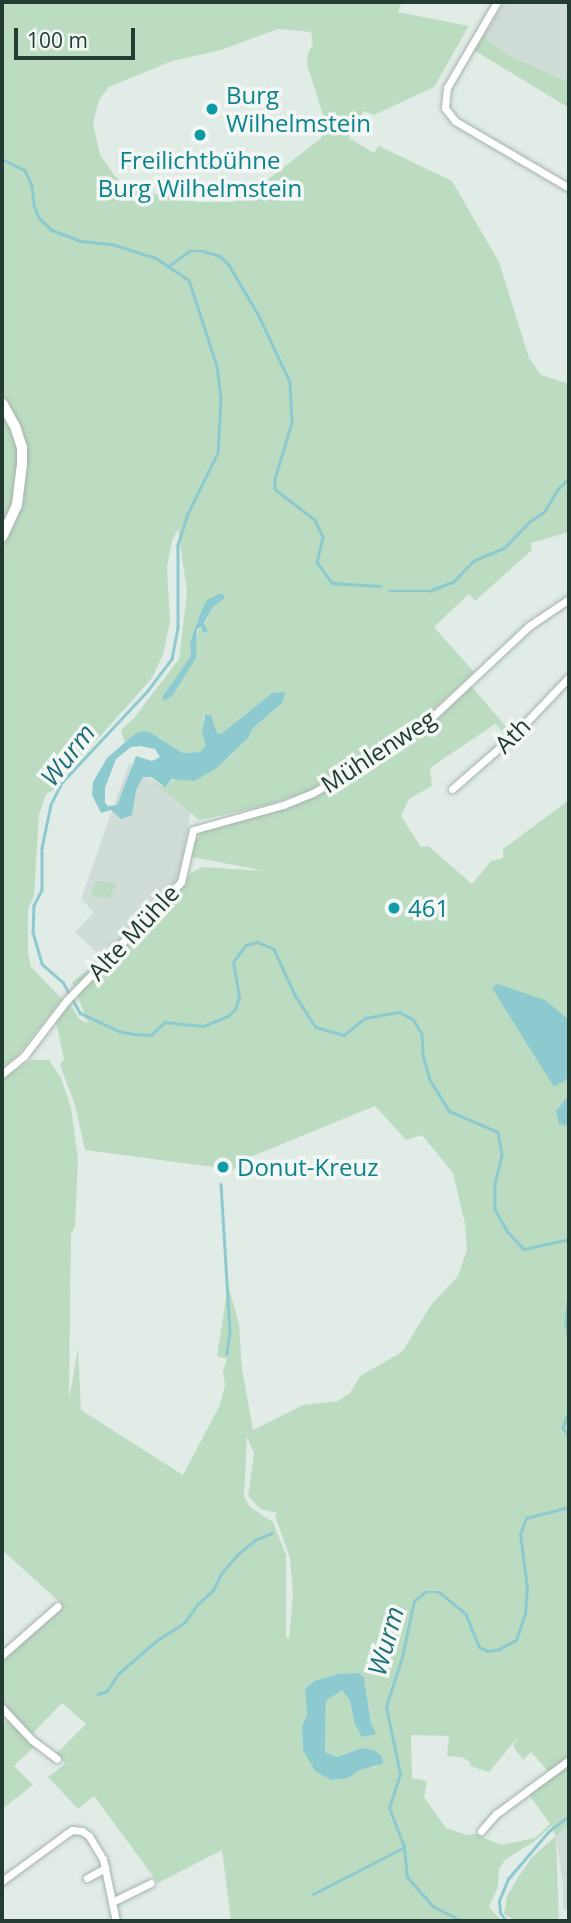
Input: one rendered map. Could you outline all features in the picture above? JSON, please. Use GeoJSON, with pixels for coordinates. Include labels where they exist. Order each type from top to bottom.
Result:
{"type":"FeatureCollection","features":[{"type":"Feature","properties":{"kind":"street"},"geometry":{"type":"LineString","coordinates":[[497,2],[447,88],[445,108],[455,121],[569,188]]}},
{"type":"Feature","properties":{"kind":"street"},"geometry":{"type":"LineString","coordinates":[[2,404],[15,426],[22,447],[22,476],[17,505],[2,537]]}},
{"type":"Feature","properties":{"kind":"street","name":"Mühlenweg"},"geometry":{"type":"LineString","coordinates":[[193,830],[313,793],[373,757],[430,719],[529,626],[569,599]]}},
{"type":"Feature","properties":{"kind":"street","name":"Ath"},"geometry":{"type":"LineString","coordinates":[[453,789],[514,735],[569,677]]}},
{"type":"Feature","properties":{"kind":"street","name":"Alte Mühle"},"geometry":{"type":"LineString","coordinates":[[2,1074],[24,1056],[67,1000],[181,882],[193,830]]}},
{"type":"Feature","properties":{"kind":"street"},"geometry":{"type":"LineString","coordinates":[[2,1655],[58,1606]]}},
{"type":"Feature","properties":{"kind":"street"},"geometry":{"type":"LineString","coordinates":[[2,1708],[32,1740],[57,1759]]}},
{"type":"Feature","properties":{"kind":"street"},"geometry":{"type":"LineString","coordinates":[[481,1831],[496,1814],[569,1760]]}},
{"type":"Feature","properties":{"kind":"street"},"geometry":{"type":"LineString","coordinates":[[2,1881],[72,1830],[89,1836],[105,1868],[116,1921]]}},
{"type":"Feature","properties":{"kind":"street"},"geometry":{"type":"LineString","coordinates":[[87,1878],[105,1868]]}},
{"type":"Feature","properties":{"kind":"street"},"geometry":{"type":"LineString","coordinates":[[112,1902],[151,1883]]}},
{"type":"Feature","properties":{"kind":"shaded area"},"geometry":{"type":"Polygon","coordinates":[[[505,2],[569,2],[569,82],[508,55],[483,36],[505,2]]]}},
{"type":"Feature","properties":{"kind":"shaded area"},"geometry":{"type":"Polygon","coordinates":[[[129,763],[191,811],[179,876],[103,959],[75,932],[94,912],[81,899],[129,763]]]}},
{"type":"Feature","properties":{"kind":"shaded area"},"geometry":{"type":"Polygon","coordinates":[[[569,1824],[569,1909],[563,1910],[563,1884],[556,1836],[569,1824]]]}},
{"type":"Feature","properties":{"kind":"green space"},"geometry":{"type":"Polygon","coordinates":[[[2,2],[402,2],[398,12],[469,26],[434,87],[374,115],[364,111],[349,138],[374,153],[379,146],[452,181],[499,262],[529,358],[541,375],[569,384],[569,532],[531,543],[532,550],[475,601],[469,594],[434,627],[474,672],[412,729],[309,791],[264,806],[199,820],[148,777],[162,786],[177,778],[195,781],[232,755],[252,729],[283,702],[272,693],[221,734],[217,734],[211,715],[203,717],[206,745],[200,752],[183,753],[158,737],[136,733],[125,743],[121,730],[134,718],[179,659],[187,592],[178,529],[172,541],[167,567],[170,622],[163,655],[152,678],[72,768],[62,774],[53,790],[46,794],[39,815],[34,896],[28,909],[28,952],[31,967],[62,999],[18,1055],[2,1069],[2,2]],[[278,29],[221,50],[172,61],[109,87],[99,100],[93,123],[100,155],[115,176],[128,189],[199,202],[232,202],[262,184],[320,139],[327,128],[307,64],[308,53],[313,44],[311,32],[278,29]],[[220,593],[210,598],[202,609],[190,642],[191,656],[176,678],[185,676],[197,641],[198,629],[202,629],[213,607],[224,599],[220,593]]]}},
{"type":"Feature","properties":{"kind":"green space"},"geometry":{"type":"Polygon","coordinates":[[[483,36],[508,55],[569,82],[569,108],[474,50],[483,36]]]}},
{"type":"Feature","properties":{"kind":"green space"},"geometry":{"type":"Polygon","coordinates":[[[472,687],[510,731],[506,735],[495,724],[430,768],[432,786],[409,799],[401,816],[421,847],[428,846],[472,884],[491,861],[503,858],[503,849],[569,800],[569,1757],[549,1772],[531,1752],[523,1760],[513,1746],[518,1737],[489,1772],[470,1766],[471,1763],[462,1757],[447,1756],[449,1736],[411,1735],[412,1778],[427,1781],[424,1797],[446,1828],[467,1835],[475,1834],[501,1845],[535,1838],[550,1824],[527,1792],[569,1761],[569,1824],[556,1836],[551,1826],[535,1841],[505,1860],[499,1869],[498,1887],[489,1907],[502,1921],[231,1921],[222,1850],[158,1883],[94,1796],[78,1809],[48,1777],[65,1764],[57,1753],[86,1724],[62,1703],[27,1740],[35,1746],[14,1766],[33,1785],[2,1809],[2,1725],[13,1714],[2,1701],[2,1663],[61,1603],[2,1550],[2,1079],[31,1060],[49,1060],[61,1078],[71,1107],[78,1159],[75,1227],[71,1234],[69,1399],[78,1348],[81,1410],[183,1475],[220,1405],[225,1385],[223,1371],[227,1359],[217,1356],[228,1285],[239,1324],[242,1369],[253,1430],[303,1405],[338,1401],[350,1393],[360,1376],[402,1352],[431,1305],[458,1276],[467,1250],[465,1224],[453,1173],[422,1135],[406,1140],[375,1106],[248,1158],[225,1176],[213,1167],[85,1150],[75,1105],[60,1065],[64,1059],[56,1022],[69,1002],[80,1020],[88,1023],[72,982],[137,934],[184,886],[191,873],[202,867],[265,871],[192,857],[195,841],[204,830],[271,813],[325,792],[423,731],[472,687]],[[247,1437],[244,1496],[250,1507],[273,1522],[286,1555],[286,1637],[289,1639],[293,1595],[290,1558],[275,1516],[277,1513],[261,1509],[248,1496],[254,1453],[247,1437]],[[337,1674],[314,1681],[305,1689],[307,1715],[302,1726],[303,1750],[339,1780],[364,1768],[376,1767],[382,1756],[374,1750],[362,1748],[337,1757],[325,1752],[326,1701],[342,1689],[350,1701],[354,1722],[371,1723],[364,1677],[337,1674]]]}},
{"type":"Feature","properties":{"kind":"green space"},"geometry":{"type":"Polygon","coordinates":[[[96,881],[117,883],[109,899],[91,895],[96,881]]]}},
{"type":"Feature","properties":{"kind":"green space"},"geometry":{"type":"Polygon","coordinates":[[[556,1836],[559,1921],[516,1921],[504,1914],[507,1896],[532,1857],[556,1836]]]}},
{"type":"Feature","properties":{"kind":"water"},"geometry":{"type":"Polygon","coordinates":[[[220,593],[224,595],[224,599],[213,607],[204,623],[208,632],[202,632],[201,627],[197,629],[196,658],[172,696],[163,701],[163,696],[191,656],[190,642],[202,609],[207,600],[220,593]]]}},
{"type":"Feature","properties":{"kind":"water"},"geometry":{"type":"Polygon","coordinates":[[[285,692],[283,702],[252,729],[248,738],[218,767],[195,781],[172,779],[165,787],[151,777],[143,777],[136,790],[132,815],[121,819],[111,810],[101,813],[92,795],[93,782],[107,758],[136,733],[151,733],[183,753],[200,752],[206,745],[202,733],[205,715],[211,715],[217,733],[221,734],[272,693],[285,692]],[[131,747],[116,759],[105,788],[105,803],[108,806],[117,805],[136,756],[152,761],[160,757],[155,749],[131,747]]]}},
{"type":"Feature","properties":{"kind":"water"},"geometry":{"type":"Polygon","coordinates":[[[498,984],[545,1000],[569,1020],[569,1078],[554,1087],[492,988],[498,984]]]}},
{"type":"Feature","properties":{"kind":"water"},"geometry":{"type":"Polygon","coordinates":[[[569,1095],[569,1126],[559,1124],[556,1111],[569,1095]]]}},
{"type":"Feature","properties":{"kind":"water"},"geometry":{"type":"Polygon","coordinates":[[[358,1673],[364,1677],[371,1723],[376,1734],[362,1737],[354,1722],[350,1701],[342,1690],[326,1701],[325,1752],[337,1757],[362,1748],[374,1750],[382,1756],[383,1764],[360,1770],[348,1778],[331,1780],[315,1771],[303,1750],[302,1726],[307,1715],[305,1689],[314,1681],[337,1674],[358,1673]]]}},
{"type":"Feature","properties":{"kind":"waterway","name":"Wurm"},"geometry":{"type":"LineString","coordinates":[[2,159],[25,170],[32,186],[34,205],[39,218],[52,230],[81,241],[112,244],[156,258],[189,280],[217,366],[221,399],[218,453],[188,514],[178,544],[178,628],[172,659],[148,691],[62,783],[51,805],[42,848],[42,890],[34,906],[33,932],[42,964],[63,982],[80,1013],[119,1031],[133,1034],[151,1035],[165,1022],[204,1026],[228,1016],[235,1009],[239,998],[233,962],[246,945],[257,942],[274,949],[295,995],[316,1027],[344,1035],[365,1018],[399,1012],[413,1019],[422,1034],[423,1055],[430,1080],[449,1111],[498,1132],[502,1155],[495,1183],[495,1209],[508,1232],[524,1249],[569,1239]]}},
{"type":"Feature","properties":{"kind":"waterway"},"geometry":{"type":"LineString","coordinates":[[170,265],[189,251],[203,251],[220,256],[229,265],[258,314],[290,382],[292,423],[275,479],[275,489],[315,520],[323,537],[317,562],[332,583],[380,586]]}},
{"type":"Feature","properties":{"kind":"waterway"},"geometry":{"type":"LineString","coordinates":[[389,591],[429,591],[453,582],[473,561],[504,548],[529,522],[544,512],[557,490],[569,478]]}},
{"type":"Feature","properties":{"kind":"waterway"},"geometry":{"type":"LineString","coordinates":[[221,1184],[230,1332],[227,1354]]}},
{"type":"Feature","properties":{"kind":"waterway","name":"Wurm"},"geometry":{"type":"LineString","coordinates":[[569,1294],[566,1321],[569,1341]]}},
{"type":"Feature","properties":{"kind":"waterway","name":"Wurm"},"geometry":{"type":"LineString","coordinates":[[569,1412],[563,1428],[569,1436]]}},
{"type":"Feature","properties":{"kind":"waterway","name":"Wurm"},"geometry":{"type":"LineString","coordinates":[[461,1921],[433,1907],[407,1877],[404,1847],[389,1808],[400,1774],[386,1707],[402,1657],[414,1601],[425,1592],[439,1592],[466,1614],[479,1647],[488,1651],[499,1649],[516,1640],[525,1614],[527,1587],[520,1534],[526,1518],[569,1507]]}},
{"type":"Feature","properties":{"kind":"waterway"},"geometry":{"type":"LineString","coordinates":[[98,1694],[107,1691],[118,1674],[156,1641],[184,1623],[197,1605],[213,1590],[221,1574],[237,1555],[255,1540],[272,1533]]}},
{"type":"Feature","properties":{"kind":"waterway","name":"Wurm"},"geometry":{"type":"LineString","coordinates":[[506,1921],[500,1913],[499,1901],[508,1879],[549,1831],[569,1816]]}},
{"type":"Feature","properties":{"kind":"waterway"},"geometry":{"type":"LineString","coordinates":[[313,1894],[403,1848]]}},
{"type":"Feature","properties":{"kind":"place","name":"Burg Wilhelmstein"},"geometry":{"type":"Point","coordinates":[212,109]}},
{"type":"Feature","properties":{"kind":"place","name":"Freilichtbühne Burg Wilhelmstein"},"geometry":{"type":"Point","coordinates":[200,135]}},
{"type":"Feature","properties":{"kind":"place","name":"461"},"geometry":{"type":"Point","coordinates":[394,908]}},
{"type":"Feature","properties":{"kind":"place","name":"Donut-Kreuz"},"geometry":{"type":"Point","coordinates":[223,1167]}}]}
